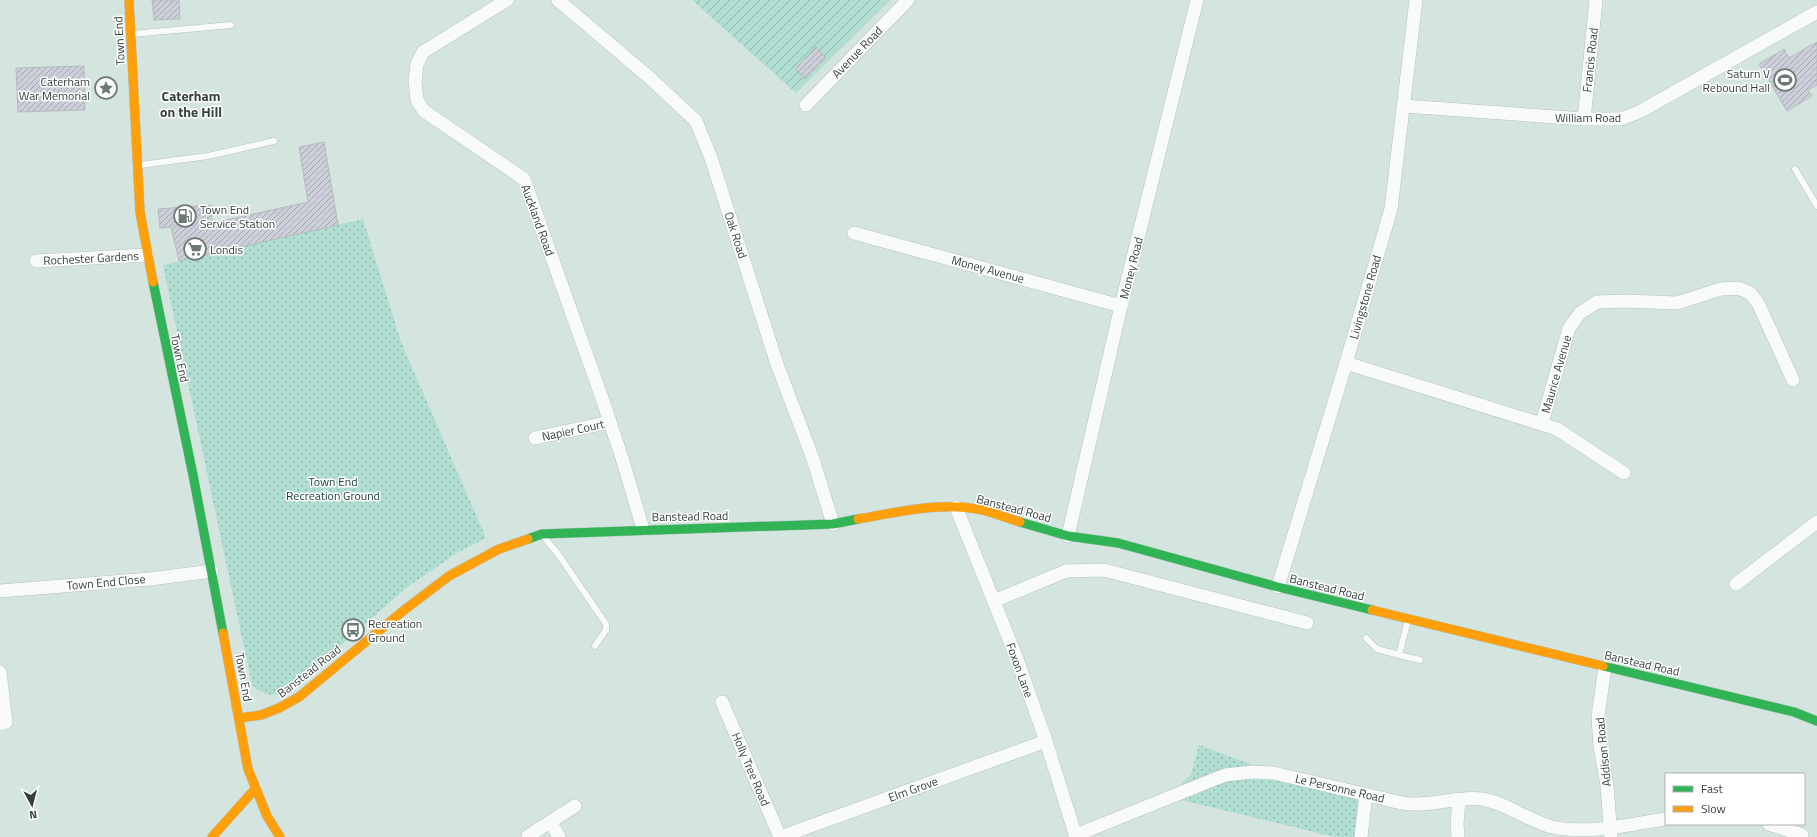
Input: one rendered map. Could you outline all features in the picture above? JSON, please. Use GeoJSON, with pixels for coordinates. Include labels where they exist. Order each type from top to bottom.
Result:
{"type":"FeatureCollection","features":[{"type":"Feature","properties":{"kind":"main road","name":"Town End"},"geometry":{"type":"LineString","coordinates":[[129,0],[140,212],[146,255],[212,571],[248,769],[267,816],[280,837]]}},
{"type":"Feature","properties":{"kind":"main road","name":"Banstead Road"},"geometry":{"type":"LineString","coordinates":[[239,718],[261,715],[279,708],[299,697],[403,610],[449,576],[499,548],[542,534],[833,524],[926,507],[956,507],[982,510],[1068,536],[1118,544],[1278,587],[1794,712],[1817,721]]}},
{"type":"Feature","properties":{"kind":"main road"},"geometry":{"type":"LineString","coordinates":[[212,837],[255,789]]}},
{"type":"Feature","properties":{"kind":"street","name":"Auckland Road"},"geometry":{"type":"LineString","coordinates":[[507,0],[423,52],[417,64],[417,100],[424,111],[524,179],[610,422],[642,530]]}},
{"type":"Feature","properties":{"kind":"street","name":"Oak Road"},"geometry":{"type":"LineString","coordinates":[[558,0],[650,78],[696,121],[711,158],[777,364],[813,459],[833,524]]}},
{"type":"Feature","properties":{"kind":"street","name":"Avenue Road"},"geometry":{"type":"LineString","coordinates":[[806,105],[908,0]]}},
{"type":"Feature","properties":{"kind":"street","name":"Money Road"},"geometry":{"type":"LineString","coordinates":[[1068,536],[1122,306],[1197,0]]}},
{"type":"Feature","properties":{"kind":"street","name":"Livingstone Road"},"geometry":{"type":"LineString","coordinates":[[1278,587],[1346,363],[1390,208],[1404,106],[1416,0]]}},
{"type":"Feature","properties":{"kind":"street","name":"Francis Road"},"geometry":{"type":"LineString","coordinates":[[1584,119],[1596,0]]}},
{"type":"Feature","properties":{"kind":"street","name":"William Road"},"geometry":{"type":"LineString","coordinates":[[1404,106],[1584,119],[1621,119],[1641,111],[1817,12]]}},
{"type":"Feature","properties":{"kind":"street","name":"Money Avenue"},"geometry":{"type":"LineString","coordinates":[[854,233],[1122,306]]}},
{"type":"Feature","properties":{"kind":"street","name":"Rochester Gardens"},"geometry":{"type":"LineString","coordinates":[[36,261],[146,255]]}},
{"type":"Feature","properties":{"kind":"street","name":"Maurice Avenue"},"geometry":{"type":"LineString","coordinates":[[1542,423],[1569,328],[1580,313],[1597,302],[1625,301],[1677,303],[1721,289],[1738,288],[1750,293],[1758,303],[1793,380]]}},
{"type":"Feature","properties":{"kind":"street","name":"Maurice Avenue"},"geometry":{"type":"LineString","coordinates":[[1346,363],[1542,423],[1557,429],[1624,473]]}},
{"type":"Feature","properties":{"kind":"street","name":"Napier Court"},"geometry":{"type":"LineString","coordinates":[[536,438],[610,422]]}},
{"type":"Feature","properties":{"kind":"street","name":"Foxon Lane"},"geometry":{"type":"LineString","coordinates":[[956,507],[1017,659],[1046,741],[1076,836]]}},
{"type":"Feature","properties":{"kind":"street"},"geometry":{"type":"LineString","coordinates":[[1736,584],[1817,522]]}},
{"type":"Feature","properties":{"kind":"street"},"geometry":{"type":"LineString","coordinates":[[994,601],[1066,571],[1104,570],[1307,623]]}},
{"type":"Feature","properties":{"kind":"street","name":"Town End Close"},"geometry":{"type":"LineString","coordinates":[[0,591],[150,579],[212,571]]}},
{"type":"Feature","properties":{"kind":"street","name":"Addison Road"},"geometry":{"type":"LineString","coordinates":[[1604,667],[1598,716],[1600,746],[1607,785],[1611,833]]}},
{"type":"Feature","properties":{"kind":"street"},"geometry":{"type":"LineString","coordinates":[[0,672],[6,722],[0,724]]}},
{"type":"Feature","properties":{"kind":"street","name":"Holly Tree Road"},"geometry":{"type":"LineString","coordinates":[[722,702],[780,837]]}},
{"type":"Feature","properties":{"kind":"street","name":"Elm Grove"},"geometry":{"type":"LineString","coordinates":[[780,837],[1046,741]]}},
{"type":"Feature","properties":{"kind":"street","name":"Le Personne Road"},"geometry":{"type":"LineString","coordinates":[[1076,836],[1225,774],[1252,772],[1274,773],[1412,804],[1438,804],[1459,799],[1481,799],[1502,804],[1528,818],[1552,826],[1582,831],[1611,833],[1665,819]]}},
{"type":"Feature","properties":{"kind":"street"},"geometry":{"type":"LineString","coordinates":[[1361,837],[1366,794]]}},
{"type":"Feature","properties":{"kind":"street"},"geometry":{"type":"LineString","coordinates":[[1458,837],[1457,824],[1459,799]]}},
{"type":"Feature","properties":{"kind":"street"},"geometry":{"type":"LineString","coordinates":[[528,836],[551,823],[575,806]]}},
{"type":"Feature","properties":{"kind":"street"},"geometry":{"type":"LineString","coordinates":[[551,823],[559,837]]}},
{"type":"Feature","properties":{"kind":"street"},"geometry":{"type":"LineString","coordinates":[[1772,825],[1802,835]]}},
{"type":"Feature","properties":{"kind":"lane"},"geometry":{"type":"LineString","coordinates":[[130,35],[231,25]]}},
{"type":"Feature","properties":{"kind":"lane"},"geometry":{"type":"LineString","coordinates":[[137,166],[208,156],[274,141]]}},
{"type":"Feature","properties":{"kind":"lane"},"geometry":{"type":"LineString","coordinates":[[1795,169],[1817,206]]}},
{"type":"Feature","properties":{"kind":"lane"},"geometry":{"type":"LineString","coordinates":[[542,534],[558,554],[606,624],[606,630],[603,637],[595,646]]}},
{"type":"Feature","properties":{"kind":"lane"},"geometry":{"type":"LineString","coordinates":[[1399,655],[1408,619]]}},
{"type":"Feature","properties":{"kind":"lane"},"geometry":{"type":"LineString","coordinates":[[1366,638],[1377,649],[1420,660]]}},
{"type":"Feature","properties":{"kind":"green space"},"geometry":{"type":"Polygon","coordinates":[[[692,0],[890,0],[796,93],[692,0]]]}},
{"type":"Feature","properties":{"kind":"green space","name":"Town End Recreation Ground"},"geometry":{"type":"Polygon","coordinates":[[[363,219],[401,342],[486,538],[457,553],[406,588],[289,691],[273,695],[265,693],[252,685],[163,265],[363,219]]]}},
{"type":"Feature","properties":{"kind":"green space"},"geometry":{"type":"Polygon","coordinates":[[[1199,745],[1274,773],[1366,794],[1361,837],[1335,837],[1169,797],[1191,774],[1199,745]]]}},
{"type":"Feature","properties":{"kind":"building"},"geometry":{"type":"Polygon","coordinates":[[[152,0],[179,0],[180,19],[154,20],[152,0]]]}},
{"type":"Feature","properties":{"kind":"building","name":"Saturn V Rebound Hall"},"geometry":{"type":"Polygon","coordinates":[[[1817,42],[1817,85],[1808,90],[1812,96],[1787,111],[1759,64],[1784,49],[1789,58],[1817,42]]]}},
{"type":"Feature","properties":{"kind":"building"},"geometry":{"type":"Polygon","coordinates":[[[816,47],[826,58],[805,79],[795,69],[816,47]]]}},
{"type":"Feature","properties":{"kind":"building"},"geometry":{"type":"Polygon","coordinates":[[[84,66],[85,110],[18,112],[16,68],[84,66]]]}},
{"type":"Feature","properties":{"kind":"building"},"geometry":{"type":"Polygon","coordinates":[[[324,142],[338,225],[179,261],[171,227],[160,228],[158,209],[211,205],[212,223],[308,202],[299,147],[324,142]]]}},
{"type":"Feature","properties":{"kind":"traffic: fast"},"geometry":{"type":"LineString","coordinates":[[153,282],[193,475],[223,633]]}},
{"type":"Feature","properties":{"kind":"traffic: fast"},"geometry":{"type":"LineString","coordinates":[[528,539],[542,534],[833,524],[858,519]]}},
{"type":"Feature","properties":{"kind":"traffic: fast"},"geometry":{"type":"LineString","coordinates":[[1020,522],[1068,536],[1118,543],[1278,587],[1372,610]]}},
{"type":"Feature","properties":{"kind":"traffic: fast"},"geometry":{"type":"LineString","coordinates":[[1603,666],[1794,712],[1817,721]]}},
{"type":"Feature","properties":{"kind":"traffic: slow"},"geometry":{"type":"LineString","coordinates":[[129,0],[140,212],[153,282]]}},
{"type":"Feature","properties":{"kind":"traffic: slow"},"geometry":{"type":"LineString","coordinates":[[858,519],[920,508],[951,507],[982,510],[1020,522]]}},
{"type":"Feature","properties":{"kind":"traffic: slow"},"geometry":{"type":"LineString","coordinates":[[239,718],[261,715],[279,708],[299,697],[403,611],[449,576],[499,549],[528,539]]}},
{"type":"Feature","properties":{"kind":"traffic: slow"},"geometry":{"type":"LineString","coordinates":[[1372,610],[1603,666]]}},
{"type":"Feature","properties":{"kind":"traffic: slow"},"geometry":{"type":"LineString","coordinates":[[223,633],[248,769],[267,816],[280,837]]}},
{"type":"Feature","properties":{"kind":"traffic: slow"},"geometry":{"type":"LineString","coordinates":[[212,837],[255,789]]}},
{"type":"Feature","properties":{"kind":"place","name":"Saturn V Rebound Hall"},"geometry":{"type":"Point","coordinates":[1785,80]}},
{"type":"Feature","properties":{"kind":"place","name":"Caterham War Memorial"},"geometry":{"type":"Point","coordinates":[106,88]}},
{"type":"Feature","properties":{"kind":"place","name":"Town End Service Station"},"geometry":{"type":"Point","coordinates":[185,216]}},
{"type":"Feature","properties":{"kind":"place","name":"Londis"},"geometry":{"type":"Point","coordinates":[195,249]}},
{"type":"Feature","properties":{"kind":"place","name":"Recreation Ground"},"geometry":{"type":"Point","coordinates":[353,630]}},
{"type":"Feature","properties":{"kind":"district","name":"Caterham on the Hill"},"geometry":{"type":"Point","coordinates":[191,104]}}]}
